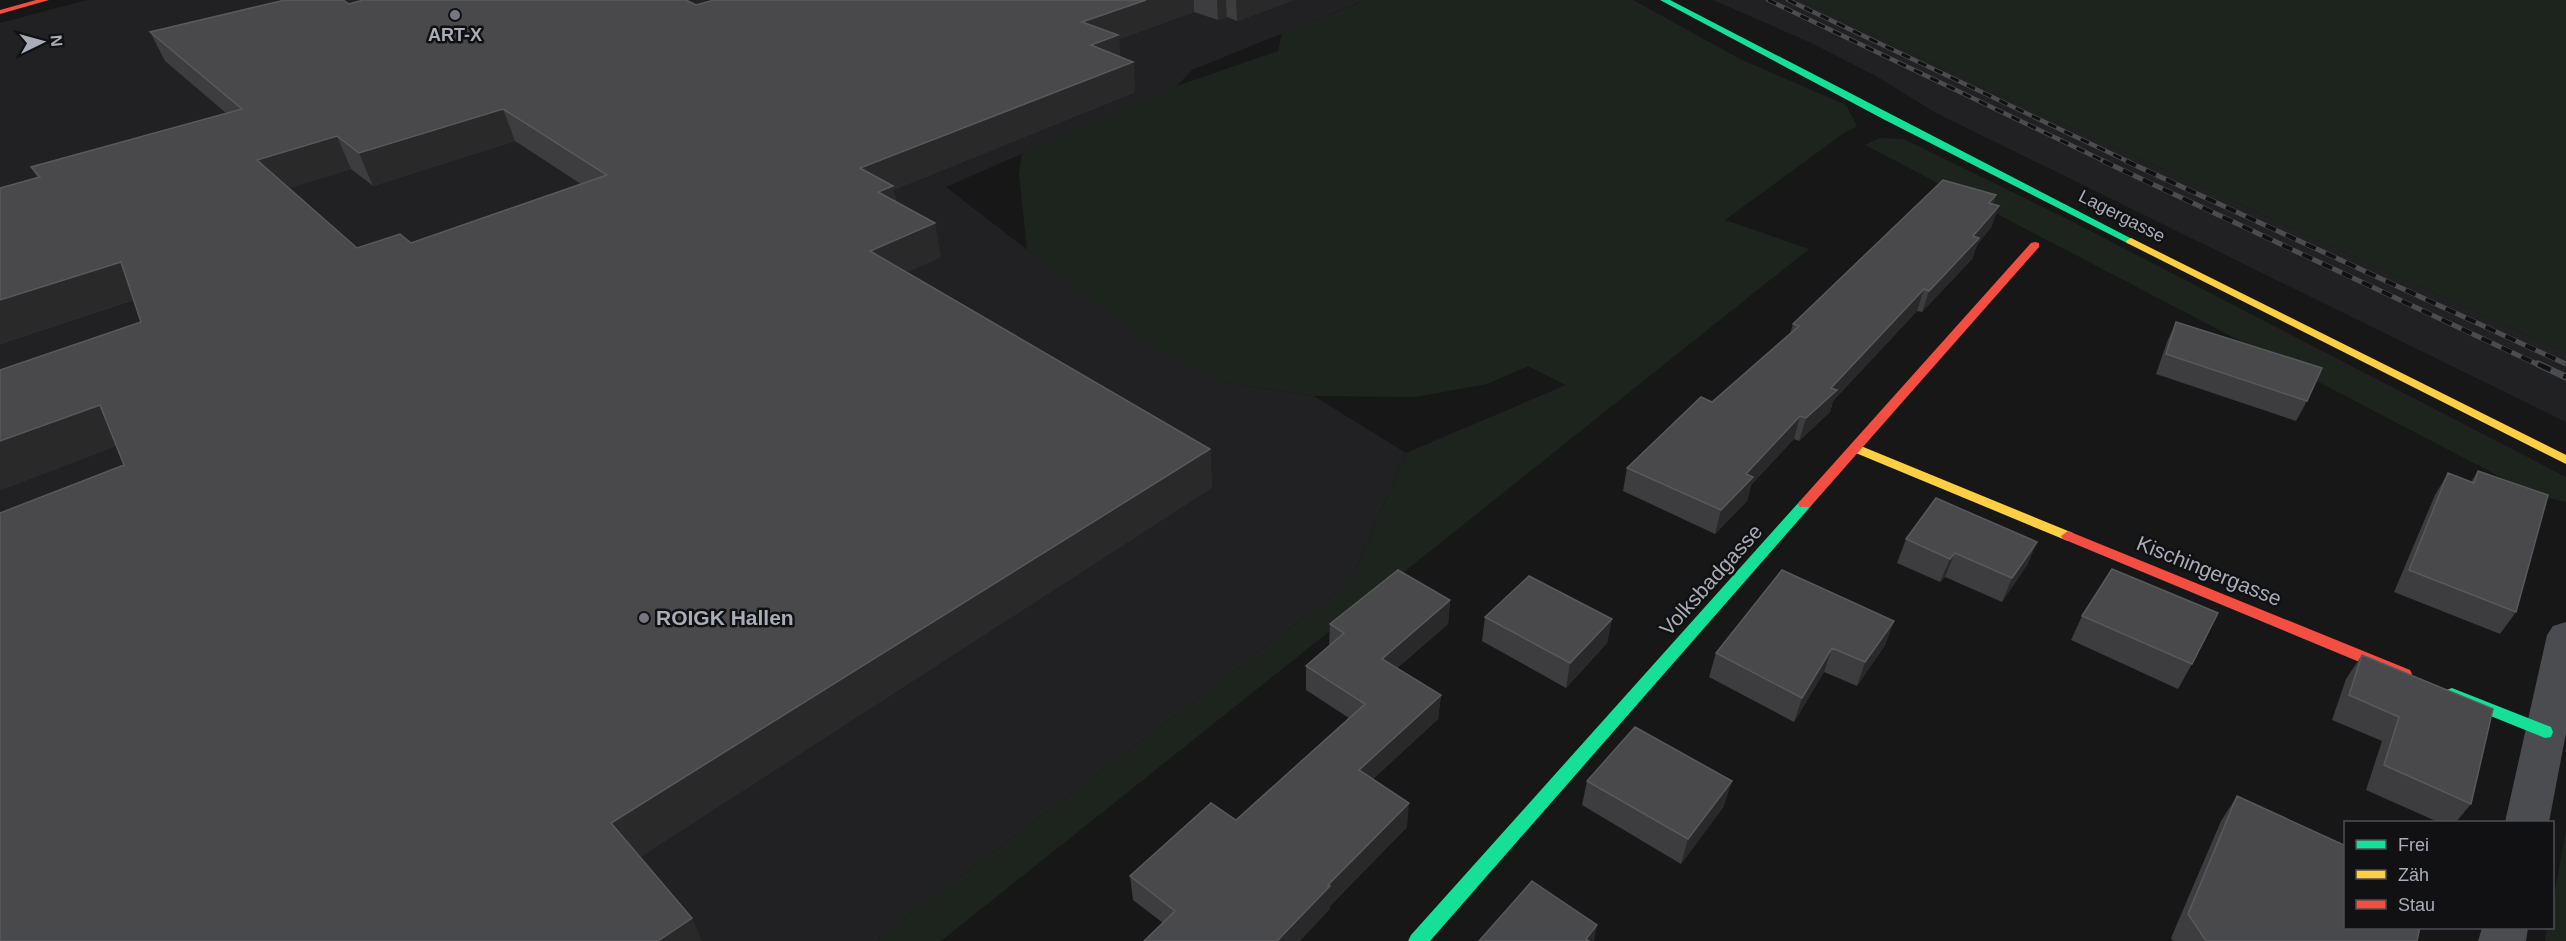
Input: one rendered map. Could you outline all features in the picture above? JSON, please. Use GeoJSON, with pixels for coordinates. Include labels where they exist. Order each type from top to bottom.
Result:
{"type":"FeatureCollection","features":[{"type":"Feature","properties":{"kind":"street"},"geometry":{"type":"LineString","coordinates":[[0,12],[45,0]]}},
{"type":"Feature","properties":{"kind":"street","name":"Lagergasse"},"geometry":{"type":"LineString","coordinates":[[1664,0],[1886,117],[2566,460]]}},
{"type":"Feature","properties":{"kind":"street","name":"Volksbadgasse"},"geometry":{"type":"LineString","coordinates":[[1418,941],[2035,245]]}},
{"type":"Feature","properties":{"kind":"street","name":"Kischingergasse"},"geometry":{"type":"LineString","coordinates":[[1856,448],[2414,678]]}},
{"type":"Feature","properties":{"kind":"street"},"geometry":{"type":"LineString","coordinates":[[2527,821],[2566,635]]}},
{"type":"Feature","properties":{"kind":"street"},"geometry":{"type":"LineString","coordinates":[[2436,687],[2546,732]]}},
{"type":"Feature","properties":{"kind":"shaded area"},"geometry":{"type":"Polygon","coordinates":[[[87,0],[1352,0],[1360,2],[1192,70],[1177,86],[946,187],[1153,347],[1223,382],[1314,396],[1406,453],[1350,583],[876,941],[0,941],[0,23],[87,0]]]}},
{"type":"Feature","properties":{"kind":"shaded area"},"geometry":{"type":"Polygon","coordinates":[[[1352,0],[1633,0],[1740,59],[1846,105],[1857,126],[1844,133],[1725,220],[1809,249],[941,941],[876,941],[1350,583],[1406,453],[1566,385],[1528,366],[1487,384],[1416,397],[1314,396],[1223,382],[1153,347],[1027,250],[1019,174],[1022,153],[1177,86],[1278,51],[1282,33],[1359,3],[1352,0]]]}},
{"type":"Feature","properties":{"kind":"shaded area"},"geometry":{"type":"Polygon","coordinates":[[[1713,0],[1802,0],[1993,92],[2566,353],[2566,422],[1936,113],[1876,76],[1809,42],[1713,0]]]}},
{"type":"Feature","properties":{"kind":"shaded area"},"geometry":{"type":"Polygon","coordinates":[[[1802,0],[2566,0],[2566,353],[1993,92],[1802,0]]]}},
{"type":"Feature","properties":{"kind":"shaded area"},"geometry":{"type":"Polygon","coordinates":[[[1879,138],[1904,139],[2069,220],[2566,477],[2566,502],[2535,495],[1865,145],[1879,138]]]}},
{"type":"Feature","properties":{"kind":"shaded area"},"geometry":{"type":"Polygon","coordinates":[[[2566,831],[2566,941],[2545,941],[2547,929],[2554,929],[2554,896],[2566,831]]]}},
{"type":"Feature","properties":{"kind":"building"},"geometry":{"type":"Polygon","coordinates":[[[285,0],[343,0],[349,4],[363,0],[686,0],[696,5],[714,0],[1146,0],[1082,22],[1118,35],[1091,45],[1133,62],[860,168],[893,186],[878,192],[935,223],[870,251],[1210,449],[611,823],[692,918],[658,941],[0,941],[0,513],[124,465],[100,405],[0,441],[0,370],[141,322],[121,262],[0,300],[0,188],[40,177],[31,167],[242,109],[150,32],[285,0]],[[503,109],[359,153],[337,136],[257,160],[357,248],[400,234],[411,243],[607,175],[503,109]]]}},
{"type":"Feature","properties":{"kind":"building"},"geometry":{"type":"Polygon","coordinates":[[[1943,180],[1996,195],[1989,203],[1999,206],[1973,236],[1979,238],[1929,291],[1924,289],[1831,388],[1837,390],[1806,418],[1800,416],[1746,474],[1753,477],[1721,510],[1627,468],[1701,397],[1712,402],[1799,326],[1793,324],[1943,180]]]}},
{"type":"Feature","properties":{"kind":"building"},"geometry":{"type":"Polygon","coordinates":[[[2176,322],[2322,368],[2307,401],[2166,354],[2176,322]]]}},
{"type":"Feature","properties":{"kind":"building"},"geometry":{"type":"Polygon","coordinates":[[[2478,471],[2548,495],[2516,612],[2409,570],[2448,473],[2474,483],[2478,471]]]}},
{"type":"Feature","properties":{"kind":"building"},"geometry":{"type":"Polygon","coordinates":[[[1936,498],[2037,542],[2012,578],[1955,553],[1950,559],[1906,539],[1936,498]]]}},
{"type":"Feature","properties":{"kind":"building"},"geometry":{"type":"Polygon","coordinates":[[[2112,569],[2218,613],[2192,664],[2082,616],[2112,569]]]}},
{"type":"Feature","properties":{"kind":"building"},"geometry":{"type":"Polygon","coordinates":[[[1398,570],[1450,600],[1382,659],[1441,695],[1359,770],[1409,803],[1328,885],[1330,886],[1277,941],[1144,941],[1175,911],[1130,876],[1211,803],[1236,820],[1365,704],[1306,666],[1344,633],[1330,624],[1398,570]]]}},
{"type":"Feature","properties":{"kind":"building"},"geometry":{"type":"Polygon","coordinates":[[[1782,570],[1894,621],[1865,662],[1832,648],[1802,698],[1716,653],[1782,570]]]}},
{"type":"Feature","properties":{"kind":"building"},"geometry":{"type":"Polygon","coordinates":[[[1529,576],[1612,619],[1570,663],[1485,617],[1529,576]]]}},
{"type":"Feature","properties":{"kind":"building"},"geometry":{"type":"Polygon","coordinates":[[[2362,655],[2493,709],[2471,804],[2384,765],[2399,717],[2349,695],[2362,655]]]}},
{"type":"Feature","properties":{"kind":"building"},"geometry":{"type":"Polygon","coordinates":[[[1635,727],[1732,781],[1688,839],[1587,781],[1635,727]]]}},
{"type":"Feature","properties":{"kind":"building"},"geometry":{"type":"Polygon","coordinates":[[[2237,796],[2344,845],[2344,929],[2420,929],[2417,941],[2206,941],[2188,914],[2237,796]]]}},
{"type":"Feature","properties":{"kind":"building"},"geometry":{"type":"Polygon","coordinates":[[[1532,881],[1597,925],[1586,939],[1589,941],[1479,941],[1532,881]]]}},
{"type":"Feature","properties":{"kind":"railway"},"geometry":{"type":"LineString","coordinates":[[1768,0],[2106,162]]}},
{"type":"Feature","properties":{"kind":"railway"},"geometry":{"type":"LineString","coordinates":[[1788,0],[2129,162]]}},
{"type":"Feature","properties":{"kind":"railway"},"geometry":{"type":"LineString","coordinates":[[2103,161],[2541,366]]}},
{"type":"Feature","properties":{"kind":"railway"},"geometry":{"type":"LineString","coordinates":[[2126,161],[2566,364]]}},
{"type":"Feature","properties":{"kind":"railway"},"geometry":{"type":"LineString","coordinates":[[2538,364],[2566,377]]}},
{"type":"Feature","properties":{"kind":"traffic: fast"},"geometry":{"type":"LineString","coordinates":[[1664,0],[1886,117],[2131,241]]}},
{"type":"Feature","properties":{"kind":"traffic: fast"},"geometry":{"type":"LineString","coordinates":[[1418,941],[1805,504]]}},
{"type":"Feature","properties":{"kind":"traffic: fast"},"geometry":{"type":"LineString","coordinates":[[2452,694],[2545,732]]}},
{"type":"Feature","properties":{"kind":"traffic: slow"},"geometry":{"type":"LineString","coordinates":[[2131,241],[2566,460]]}},
{"type":"Feature","properties":{"kind":"traffic: slow"},"geometry":{"type":"LineString","coordinates":[[1856,448],[2068,536]]}},
{"type":"Feature","properties":{"kind":"traffic: jam"},"geometry":{"type":"LineString","coordinates":[[0,12],[45,0]]}},
{"type":"Feature","properties":{"kind":"traffic: jam"},"geometry":{"type":"LineString","coordinates":[[1805,504],[2035,245]]}},
{"type":"Feature","properties":{"kind":"traffic: jam"},"geometry":{"type":"LineString","coordinates":[[2068,536],[2404,674]]}},
{"type":"Feature","properties":{"kind":"place","name":"ART-X"},"geometry":{"type":"Point","coordinates":[455,15]}},
{"type":"Feature","properties":{"kind":"place","name":"ROIGK Hallen"},"geometry":{"type":"Point","coordinates":[644,618]}}]}
